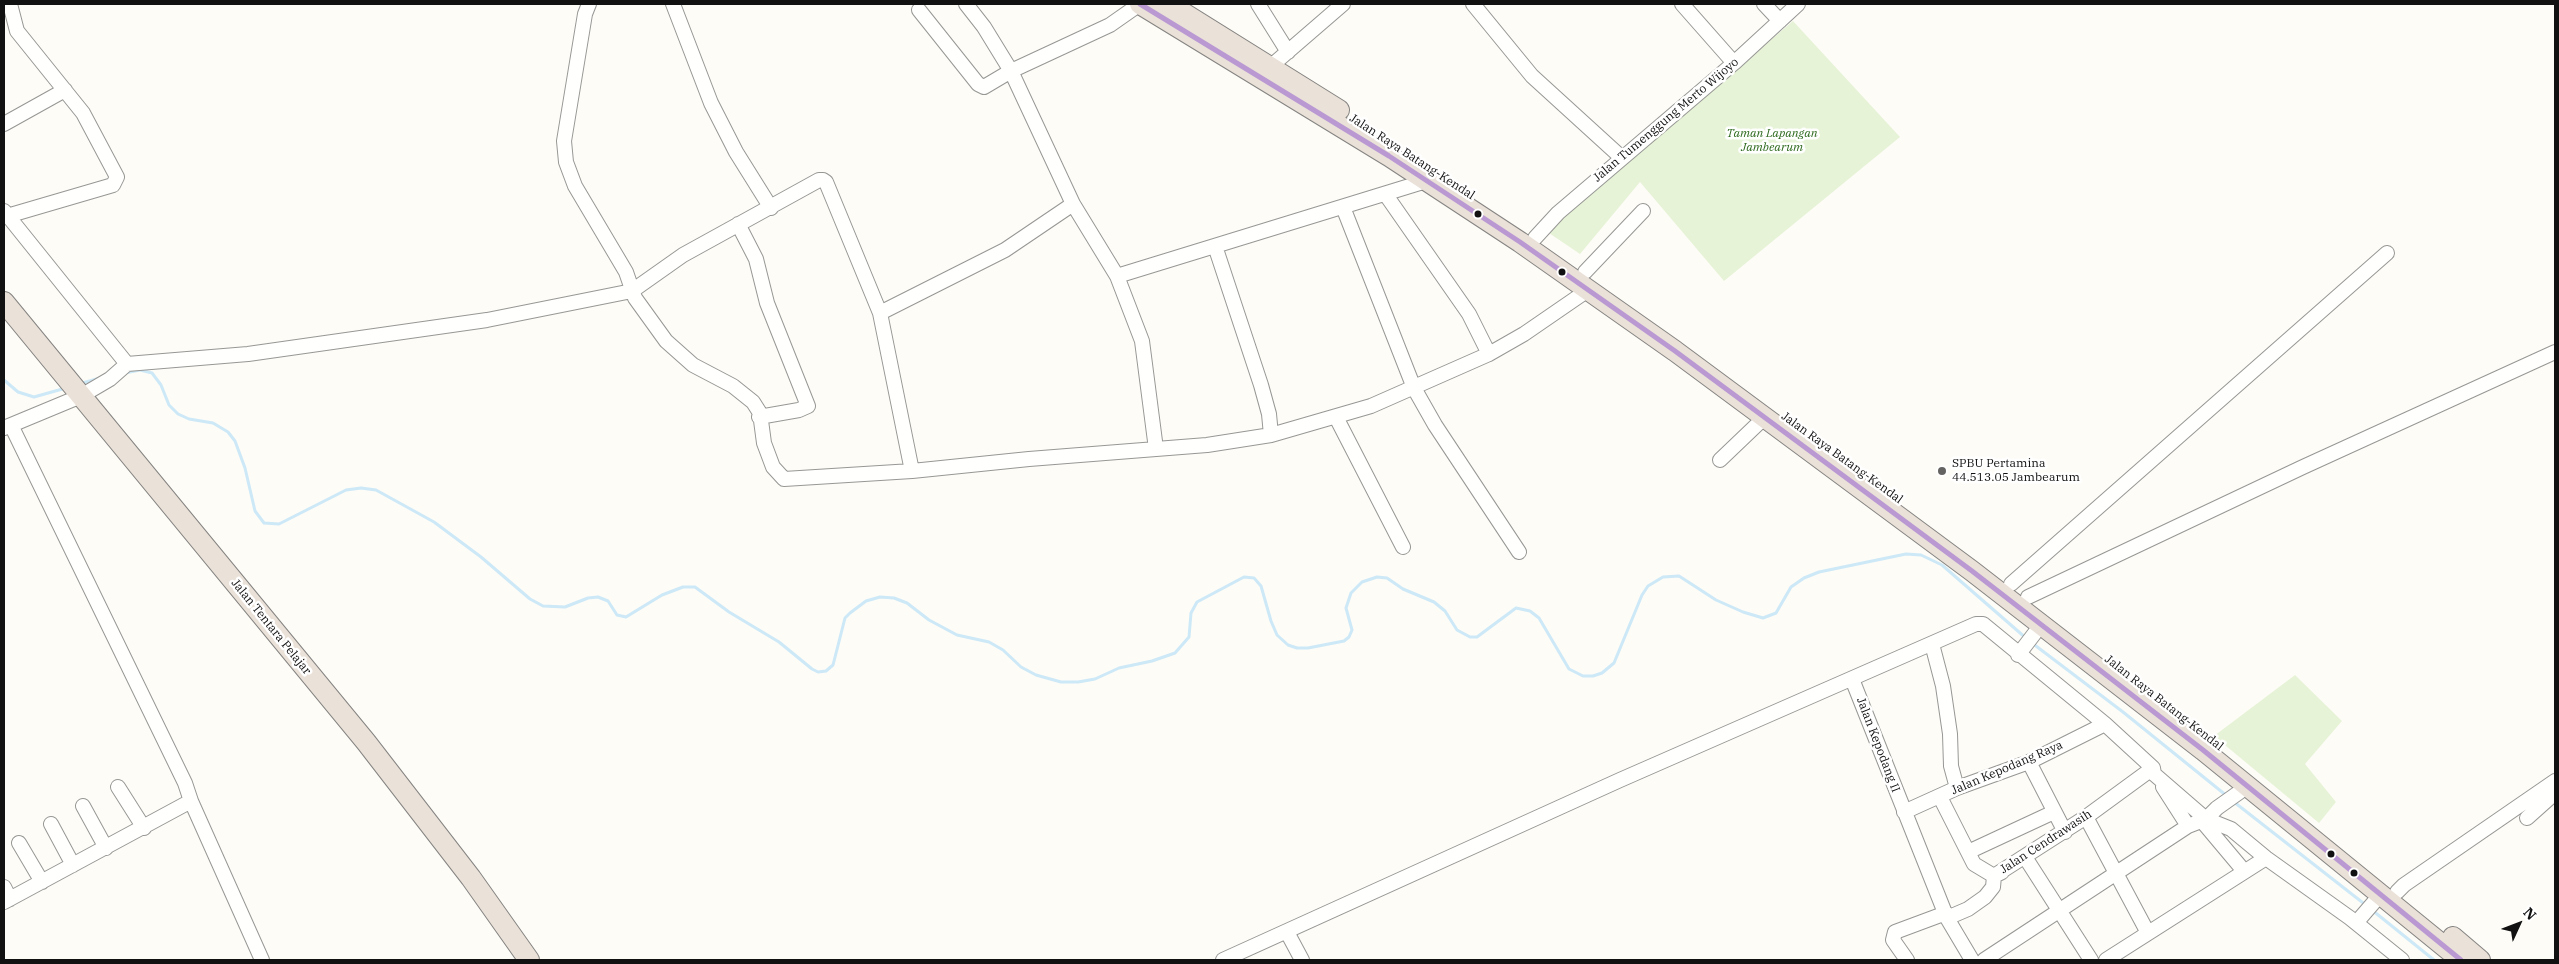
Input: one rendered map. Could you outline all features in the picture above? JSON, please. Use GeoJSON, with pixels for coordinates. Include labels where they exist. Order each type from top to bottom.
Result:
{"type":"FeatureCollection","features":[{"type":"Feature","properties":{"kind":"highway","name":"Jalan Raya Batang-Kendal"},"geometry":{"type":"LineString","coordinates":[[1140,4],[1298,93],[1396,145],[1535,238],[1586,281],[1765,417],[2241,792],[2383,897],[2461,960]]}},
{"type":"Feature","properties":{"kind":"highway","name":"Jalan Raya Batang-Kendal"},"geometry":{"type":"LineString","coordinates":[[1169,4],[1270,67],[1298,93],[1426,181],[1683,340],[2011,584],[2219,746],[2383,897],[2480,960]]}},
{"type":"Feature","properties":{"kind":"highway","name":"Jalan Tentara Pelajar"},"geometry":{"type":"LineString","coordinates":[[4,302],[366,742],[471,878],[529,960]]}},
{"type":"Feature","properties":{"kind":"street"},"geometry":{"type":"LineString","coordinates":[[10,4],[17,31],[65,90],[89,124],[116,181],[114,185],[6,214],[125,366]]}},
{"type":"Feature","properties":{"kind":"street"},"geometry":{"type":"LineString","coordinates":[[589,4],[585,14],[564,141],[566,162],[575,186],[626,272],[632,291],[641,308],[666,341],[693,365],[733,386],[753,402],[760,413],[759,417],[764,443],[773,467],[784,479],[912,472],[1029,459],[1207,445],[1271,434],[1336,417],[1371,406],[1414,388],[1489,354],[1524,334],[1586,281],[1643,211]]}},
{"type":"Feature","properties":{"kind":"street"},"geometry":{"type":"LineString","coordinates":[[673,4],[712,103],[736,152],[771,208]]}},
{"type":"Feature","properties":{"kind":"street"},"geometry":{"type":"LineString","coordinates":[[966,4],[984,27],[1011,71],[1073,204],[1117,276],[1142,341],[1156,450]]}},
{"type":"Feature","properties":{"kind":"street"},"geometry":{"type":"LineString","coordinates":[[919,10],[981,87],[988,86],[1011,71],[1110,25],[1140,4]]}},
{"type":"Feature","properties":{"kind":"street"},"geometry":{"type":"LineString","coordinates":[[1258,4],[1288,52]]}},
{"type":"Feature","properties":{"kind":"street"},"geometry":{"type":"LineString","coordinates":[[1473,4],[1532,76],[1622,158]]}},
{"type":"Feature","properties":{"kind":"street"},"geometry":{"type":"LineString","coordinates":[[1682,4],[1734,63]]}},
{"type":"Feature","properties":{"kind":"street"},"geometry":{"type":"LineString","coordinates":[[1764,4],[1780,22]]}},
{"type":"Feature","properties":{"kind":"street","name":"Jalan Tumenggung Merto Wijoyo"},"geometry":{"type":"LineString","coordinates":[[1535,238],[1558,212],[1734,63],[1798,4]]}},
{"type":"Feature","properties":{"kind":"street"},"geometry":{"type":"LineString","coordinates":[[1270,67],[1338,5]]}},
{"type":"Feature","properties":{"kind":"street"},"geometry":{"type":"LineString","coordinates":[[4,124],[65,90]]}},
{"type":"Feature","properties":{"kind":"street"},"geometry":{"type":"LineString","coordinates":[[262,960],[191,801],[185,783],[7,427],[110,379],[125,366],[248,354],[487,320],[632,291],[684,255],[819,180],[826,182],[880,313],[912,472]]}},
{"type":"Feature","properties":{"kind":"street"},"geometry":{"type":"LineString","coordinates":[[1117,276],[1386,195],[1426,181]]}},
{"type":"Feature","properties":{"kind":"street"},"geometry":{"type":"LineString","coordinates":[[1386,195],[1469,314],[1489,354]]}},
{"type":"Feature","properties":{"kind":"street"},"geometry":{"type":"LineString","coordinates":[[880,313],[1005,250],[1073,204]]}},
{"type":"Feature","properties":{"kind":"street"},"geometry":{"type":"LineString","coordinates":[[1343,207],[1414,388],[1519,552]]}},
{"type":"Feature","properties":{"kind":"street"},"geometry":{"type":"LineString","coordinates":[[738,224],[756,259],[767,304],[808,406],[799,410],[759,417]]}},
{"type":"Feature","properties":{"kind":"street"},"geometry":{"type":"LineString","coordinates":[[1215,246],[1261,385],[1269,414],[1271,434]]}},
{"type":"Feature","properties":{"kind":"street"},"geometry":{"type":"LineString","coordinates":[[2011,584],[2387,253]]}},
{"type":"Feature","properties":{"kind":"street"},"geometry":{"type":"LineString","coordinates":[[2028,597],[2302,467],[2555,352]]}},
{"type":"Feature","properties":{"kind":"street"},"geometry":{"type":"LineString","coordinates":[[1336,417],[1403,548]]}},
{"type":"Feature","properties":{"kind":"street"},"geometry":{"type":"LineString","coordinates":[[1720,460],[1765,417]]}},
{"type":"Feature","properties":{"kind":"street"},"geometry":{"type":"LineString","coordinates":[[1224,960],[1620,780],[1976,624],[1983,624],[2104,724],[2204,820],[2244,871]]}},
{"type":"Feature","properties":{"kind":"street"},"geometry":{"type":"LineString","coordinates":[[2020,653],[2037,630]]}},
{"type":"Feature","properties":{"kind":"street"},"geometry":{"type":"LineString","coordinates":[[1932,644],[1943,686],[1950,734],[1951,766],[1957,788]]}},
{"type":"Feature","properties":{"kind":"street","name":"Jalan Kepodang II"},"geometry":{"type":"LineString","coordinates":[[1852,679],[1946,916],[1972,960]]}},
{"type":"Feature","properties":{"kind":"street","name":"Jalan Kepodang Raya"},"geometry":{"type":"LineString","coordinates":[[1904,812],[1957,788],[2029,762],[2104,724]]}},
{"type":"Feature","properties":{"kind":"street"},"geometry":{"type":"LineString","coordinates":[[2029,762],[2065,832]]}},
{"type":"Feature","properties":{"kind":"street"},"geometry":{"type":"LineString","coordinates":[[2153,771],[2188,826]]}},
{"type":"Feature","properties":{"kind":"street","name":"Jalan Cendrawasih"},"geometry":{"type":"LineString","coordinates":[[1906,960],[1894,940],[1895,932],[1968,909],[1985,897],[1993,886],[1994,876],[2065,832],[2153,771]]}},
{"type":"Feature","properties":{"kind":"street"},"geometry":{"type":"LineString","coordinates":[[2358,921],[2383,897],[2555,781]]}},
{"type":"Feature","properties":{"kind":"street"},"geometry":{"type":"LineString","coordinates":[[118,787],[144,828]]}},
{"type":"Feature","properties":{"kind":"street"},"geometry":{"type":"LineString","coordinates":[[1984,960],[2188,826],[2204,820],[2217,808],[2241,792]]}},
{"type":"Feature","properties":{"kind":"street"},"geometry":{"type":"LineString","coordinates":[[2527,818],[2555,793]]}},
{"type":"Feature","properties":{"kind":"street"},"geometry":{"type":"LineString","coordinates":[[1940,797],[1974,864],[1994,876]]}},
{"type":"Feature","properties":{"kind":"street"},"geometry":{"type":"LineString","coordinates":[[6,896],[42,882],[191,801]]}},
{"type":"Feature","properties":{"kind":"street"},"geometry":{"type":"LineString","coordinates":[[83,806],[106,848]]}},
{"type":"Feature","properties":{"kind":"street"},"geometry":{"type":"LineString","coordinates":[[1968,852],[2054,812]]}},
{"type":"Feature","properties":{"kind":"street"},"geometry":{"type":"LineString","coordinates":[[2086,817],[2148,933]]}},
{"type":"Feature","properties":{"kind":"street"},"geometry":{"type":"LineString","coordinates":[[2204,820],[2231,829],[2266,858],[2358,921],[2402,960]]}},
{"type":"Feature","properties":{"kind":"street"},"geometry":{"type":"LineString","coordinates":[[52,824],[73,865]]}},
{"type":"Feature","properties":{"kind":"street"},"geometry":{"type":"LineString","coordinates":[[20,843],[42,882]]}},
{"type":"Feature","properties":{"kind":"street"},"geometry":{"type":"LineString","coordinates":[[2025,857],[2091,960]]}},
{"type":"Feature","properties":{"kind":"street"},"geometry":{"type":"LineString","coordinates":[[2106,960],[2266,858]]}},
{"type":"Feature","properties":{"kind":"street"},"geometry":{"type":"LineString","coordinates":[[1287,932],[1302,960]]}},
{"type":"Feature","properties":{"kind":"green space","name":"Taman Lapangan Jambearum"},"geometry":{"type":"Polygon","coordinates":[[[1793,21],[1900,137],[1724,281],[1640,182],[1580,254],[1546,231],[1793,21]]]}},
{"type":"Feature","properties":{"kind":"green space"},"geometry":{"type":"Polygon","coordinates":[[[2295,675],[2342,721],[2305,764],[2336,802],[2319,823],[2214,736],[2295,675]]]}},
{"type":"Feature","properties":{"kind":"waterway"},"geometry":{"type":"LineString","coordinates":[[125,373],[140,370],[152,373],[161,385],[169,405],[178,414],[189,419],[213,423],[228,432],[235,441],[245,468],[255,511],[264,523],[279,524],[346,490],[361,488],[376,490],[434,522],[481,557],[530,599],[543,606],[565,607],[588,598],[598,597],[608,601],[617,615],[626,617],[662,595],[683,587],[695,587],[729,612],[779,642],[818,672],[826,671],[833,665],[845,618],[866,601],[880,597],[894,598],[907,603],[929,620],[957,635],[989,642],[1003,650],[1021,667],[1036,675],[1061,682],[1078,682],[1095,679],[1119,668],[1152,661],[1175,653],[1189,637],[1191,613],[1197,602],[1244,577],[1254,578],[1261,586],[1277,635],[1288,645],[1297,648],[1308,648],[1344,641],[1349,637],[1352,630],[1346,608],[1351,593],[1362,582],[1377,577],[1387,578],[1403,589],[1434,602],[1445,611],[1457,630],[1470,637],[1477,637],[1516,608],[1530,611],[1539,618],[1569,669],[1583,676],[1593,676],[1602,673],[1614,663],[1642,595],[1648,586],[1663,577],[1679,576],[1716,600],[1743,612],[1763,618],[1776,613],[1791,587],[1804,578],[1819,572],[1906,554],[1921,555],[1942,565],[2027,639]]}},
{"type":"Feature","properties":{"kind":"waterway"},"geometry":{"type":"LineString","coordinates":[[79,384],[100,378]]}},
{"type":"Feature","properties":{"kind":"waterway"},"geometry":{"type":"LineString","coordinates":[[4,380],[18,392],[34,397],[66,388]]}},
{"type":"Feature","properties":{"kind":"waterway"},"geometry":{"type":"LineString","coordinates":[[2032,643],[2123,712],[2227,796]]}},
{"type":"Feature","properties":{"kind":"waterway"},"geometry":{"type":"LineString","coordinates":[[2234,802],[2367,906]]}},
{"type":"Feature","properties":{"kind":"waterway"},"geometry":{"type":"LineString","coordinates":[[2372,910],[2434,960]]}},
{"type":"Feature","properties":{"kind":"transit line"},"geometry":{"type":"LineString","coordinates":[[1140,4],[1389,156],[1520,242],[1675,351],[1972,571],[2203,750],[2461,960]]}},
{"type":"Feature","properties":{"kind":"place","name":"SPBU Pertamina 44.513.05 Jambearum"},"geometry":{"type":"Point","coordinates":[1942,471]}}]}
